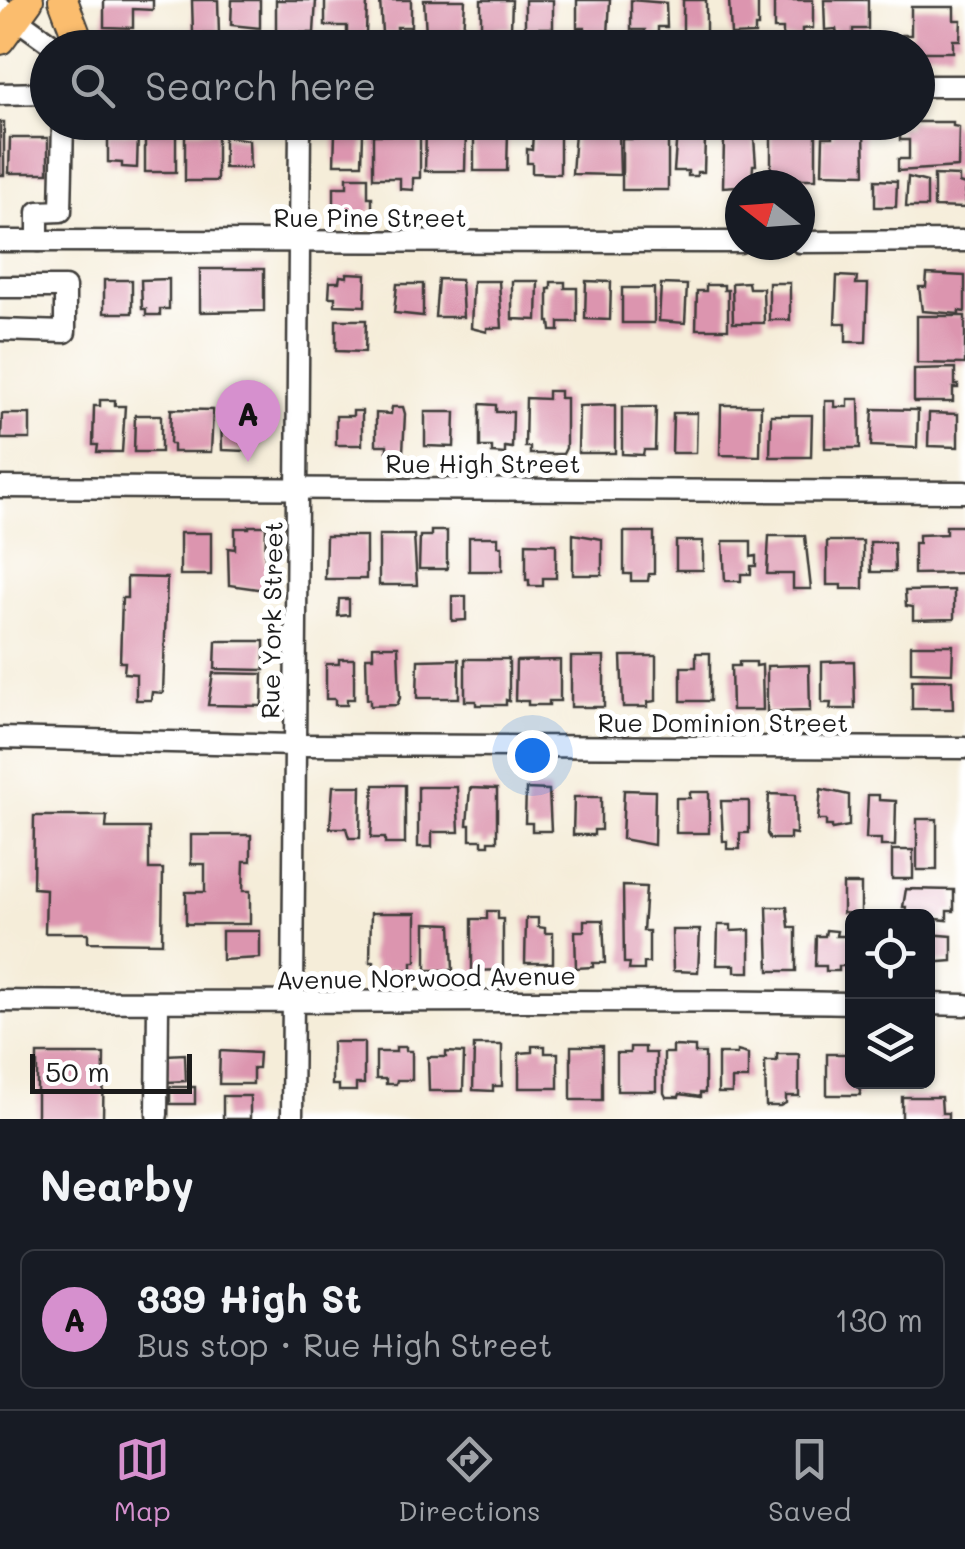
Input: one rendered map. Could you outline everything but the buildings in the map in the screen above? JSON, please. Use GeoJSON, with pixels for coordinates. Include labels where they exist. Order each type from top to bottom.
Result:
{"type":"FeatureCollection","features":[{"type":"Feature","properties":{"kind":"main road"},"geometry":{"type":"LineString","coordinates":[[62,0],[74,30]]}},
{"type":"Feature","properties":{"kind":"street"},"geometry":{"type":"LineString","coordinates":[[935,86],[965,86]]}},
{"type":"Feature","properties":{"kind":"street"},"geometry":{"type":"LineString","coordinates":[[0,94],[30,93]]}},
{"type":"Feature","properties":{"kind":"street"},"geometry":{"type":"LineString","coordinates":[[38,241],[38,212],[62,211],[62,140]]}},
{"type":"Feature","properties":{"kind":"street","name":"Rue York Street"},"geometry":{"type":"LineString","coordinates":[[292,1119],[300,140]]}},
{"type":"Feature","properties":{"kind":"street","name":"Rue Pine Street"},"geometry":{"type":"LineString","coordinates":[[0,241],[725,242]]}},
{"type":"Feature","properties":{"kind":"street"},"geometry":{"type":"LineString","coordinates":[[815,242],[965,241]]}},
{"type":"Feature","properties":{"kind":"street"},"geometry":{"type":"LineString","coordinates":[[0,286],[65,287],[65,332],[0,330]]}},
{"type":"Feature","properties":{"kind":"street","name":"Rue High Street"},"geometry":{"type":"LineString","coordinates":[[0,487],[965,492]]}},
{"type":"Feature","properties":{"kind":"street","name":"Rue Dominion Street"},"geometry":{"type":"LineString","coordinates":[[0,738],[965,748]]}},
{"type":"Feature","properties":{"kind":"street","name":"Avenue Norwood Avenue"},"geometry":{"type":"LineString","coordinates":[[0,1001],[845,1002]]}},
{"type":"Feature","properties":{"kind":"street"},"geometry":{"type":"LineString","coordinates":[[157,1115],[158,1003]]}},
{"type":"Feature","properties":{"kind":"street"},"geometry":{"type":"LineString","coordinates":[[935,1004],[965,1005]]}},
{"type":"Feature","properties":{"kind":"place","name":"339 High St"},"geometry":{"type":"Point","coordinates":[248,462]}}]}
